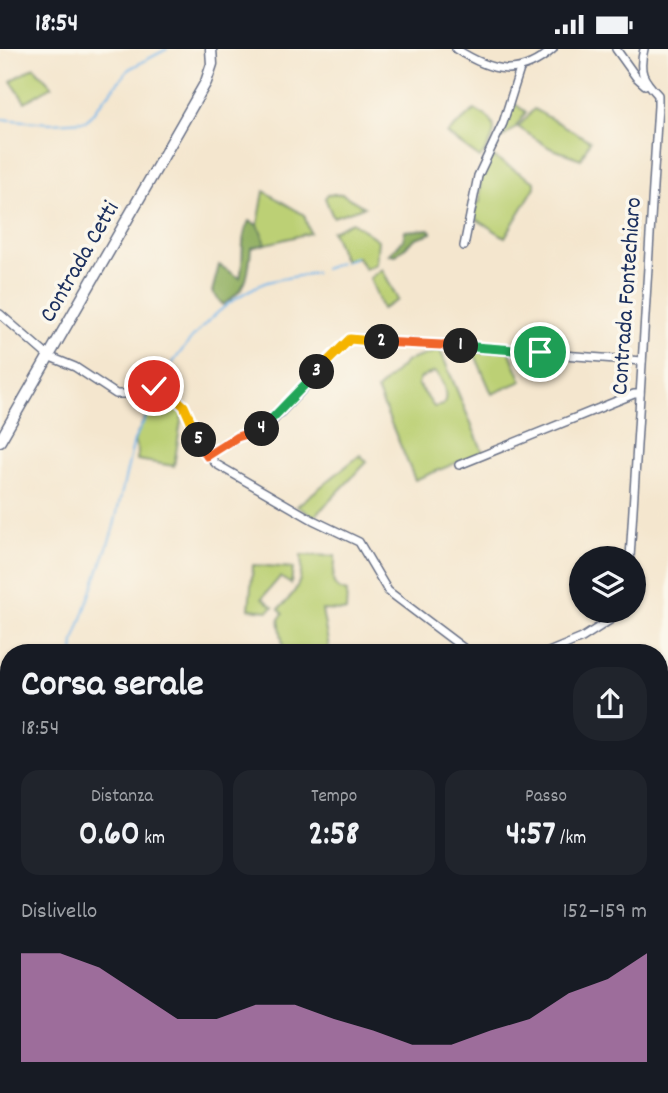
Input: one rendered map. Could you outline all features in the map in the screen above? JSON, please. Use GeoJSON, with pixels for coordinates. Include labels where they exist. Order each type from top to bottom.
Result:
{"type":"FeatureCollection","features":[{"type":"Feature","properties":{"kind":"main road","name":"Contrada Cetti"},"geometry":{"type":"LineString","coordinates":[[0,441],[210,74],[211,49]]}},
{"type":"Feature","properties":{"kind":"street"},"geometry":{"type":"LineString","coordinates":[[456,49],[491,67],[520,69],[553,49]]}},
{"type":"Feature","properties":{"kind":"street"},"geometry":{"type":"LineString","coordinates":[[616,49],[636,77],[658,96],[668,96]]}},
{"type":"Feature","properties":{"kind":"street"},"geometry":{"type":"LineString","coordinates":[[644,49],[640,68],[646,85]]}},
{"type":"Feature","properties":{"kind":"street"},"geometry":{"type":"LineString","coordinates":[[464,246],[478,176],[503,123],[520,69]]}},
{"type":"Feature","properties":{"kind":"street","name":"Contrada Fontechiaro"},"geometry":{"type":"LineString","coordinates":[[631,546],[658,96]]}},
{"type":"Feature","properties":{"kind":"street","name":"Contrada Cetti"},"geometry":{"type":"LineString","coordinates":[[0,314],[48,356]]}},
{"type":"Feature","properties":{"kind":"street"},"geometry":{"type":"LineString","coordinates":[[207,456],[237,437],[266,428],[350,339],[642,361]]}},
{"type":"Feature","properties":{"kind":"street"},"geometry":{"type":"LineString","coordinates":[[48,356],[75,367],[116,394],[130,394],[162,386],[184,406],[207,456],[216,464],[313,520],[359,542],[388,591],[458,644]]}},
{"type":"Feature","properties":{"kind":"street"},"geometry":{"type":"LineString","coordinates":[[459,465],[634,394],[640,394]]}},
{"type":"Feature","properties":{"kind":"street"},"geometry":{"type":"LineString","coordinates":[[567,644],[605,623]]}},
{"type":"Feature","properties":{"kind":"green space"},"geometry":{"type":"Polygon","coordinates":[[[34,67],[52,86],[25,102],[11,81],[34,67]]]}},
{"type":"Feature","properties":{"kind":"green space"},"geometry":{"type":"Polygon","coordinates":[[[512,102],[526,112],[515,128],[502,138],[512,102]]]}},
{"type":"Feature","properties":{"kind":"green space"},"geometry":{"type":"Polygon","coordinates":[[[534,109],[590,141],[581,159],[550,148],[518,127],[534,109]]]}},
{"type":"Feature","properties":{"kind":"green space"},"geometry":{"type":"Polygon","coordinates":[[[474,110],[490,119],[494,131],[490,144],[480,158],[447,134],[474,110]]]}},
{"type":"Feature","properties":{"kind":"green space"},"geometry":{"type":"Polygon","coordinates":[[[490,155],[535,182],[535,187],[505,237],[473,217],[477,202],[480,202],[480,179],[490,155]]]}},
{"type":"Feature","properties":{"kind":"green space"},"geometry":{"type":"Polygon","coordinates":[[[264,191],[304,215],[310,233],[266,244],[258,225],[264,191]]]}},
{"type":"Feature","properties":{"kind":"green space"},"geometry":{"type":"Polygon","coordinates":[[[328,194],[342,194],[364,207],[333,217],[325,198],[328,194]]]}},
{"type":"Feature","properties":{"kind":"green space"},"geometry":{"type":"Polygon","coordinates":[[[249,221],[258,225],[266,244],[251,248],[246,281],[238,293],[223,305],[212,292],[219,265],[240,278],[244,235],[249,221]]]}},
{"type":"Feature","properties":{"kind":"green space"},"geometry":{"type":"Polygon","coordinates":[[[352,222],[378,240],[376,264],[365,269],[358,257],[344,260],[332,231],[352,222]]]}},
{"type":"Feature","properties":{"kind":"green space"},"geometry":{"type":"Polygon","coordinates":[[[429,229],[432,233],[416,238],[396,255],[389,254],[403,240],[405,231],[429,229]]]}},
{"type":"Feature","properties":{"kind":"green space"},"geometry":{"type":"Polygon","coordinates":[[[382,269],[398,300],[382,309],[370,278],[382,269]]]}},
{"type":"Feature","properties":{"kind":"green space"},"geometry":{"type":"Polygon","coordinates":[[[472,348],[509,350],[522,381],[492,394],[472,348]]]}},
{"type":"Feature","properties":{"kind":"green space"},"geometry":{"type":"Polygon","coordinates":[[[440,350],[483,452],[415,480],[377,390],[407,361],[440,350]],[[434,372],[420,378],[418,384],[434,407],[443,405],[445,397],[444,387],[434,372]]]}},
{"type":"Feature","properties":{"kind":"green space"},"geometry":{"type":"Polygon","coordinates":[[[162,390],[167,390],[183,408],[174,466],[137,460],[138,451],[134,442],[162,390]]]}},
{"type":"Feature","properties":{"kind":"green space"},"geometry":{"type":"Polygon","coordinates":[[[360,455],[367,462],[314,517],[297,506],[360,455]]]}},
{"type":"Feature","properties":{"kind":"green space"},"geometry":{"type":"Polygon","coordinates":[[[301,555],[335,556],[333,578],[336,586],[347,592],[346,611],[322,610],[328,644],[283,644],[279,619],[283,614],[279,609],[298,585],[301,555]]]}},
{"type":"Feature","properties":{"kind":"green space"},"geometry":{"type":"Polygon","coordinates":[[[253,565],[293,568],[291,584],[280,577],[262,598],[273,607],[268,611],[249,609],[253,565]]]}},
{"type":"Feature","properties":{"kind":"waterway"},"geometry":{"type":"LineString","coordinates":[[0,119],[51,123],[86,121],[129,69],[167,49]]}},
{"type":"Feature","properties":{"kind":"waterway"},"geometry":{"type":"LineString","coordinates":[[344,262],[355,257]]}},
{"type":"Feature","properties":{"kind":"waterway"},"geometry":{"type":"LineString","coordinates":[[324,269],[339,263]]}},
{"type":"Feature","properties":{"kind":"waterway"},"geometry":{"type":"LineString","coordinates":[[160,382],[204,325],[232,301],[262,284],[316,272]]}},
{"type":"Feature","properties":{"kind":"waterway"},"geometry":{"type":"LineString","coordinates":[[74,644],[113,530],[134,440],[157,390]]}},
{"type":"Feature","properties":{"kind":"route"},"geometry":{"type":"LineString","coordinates":[[154,386],[162,386],[178,398],[207,456],[237,437],[266,428],[350,339],[540,352]]}}]}
